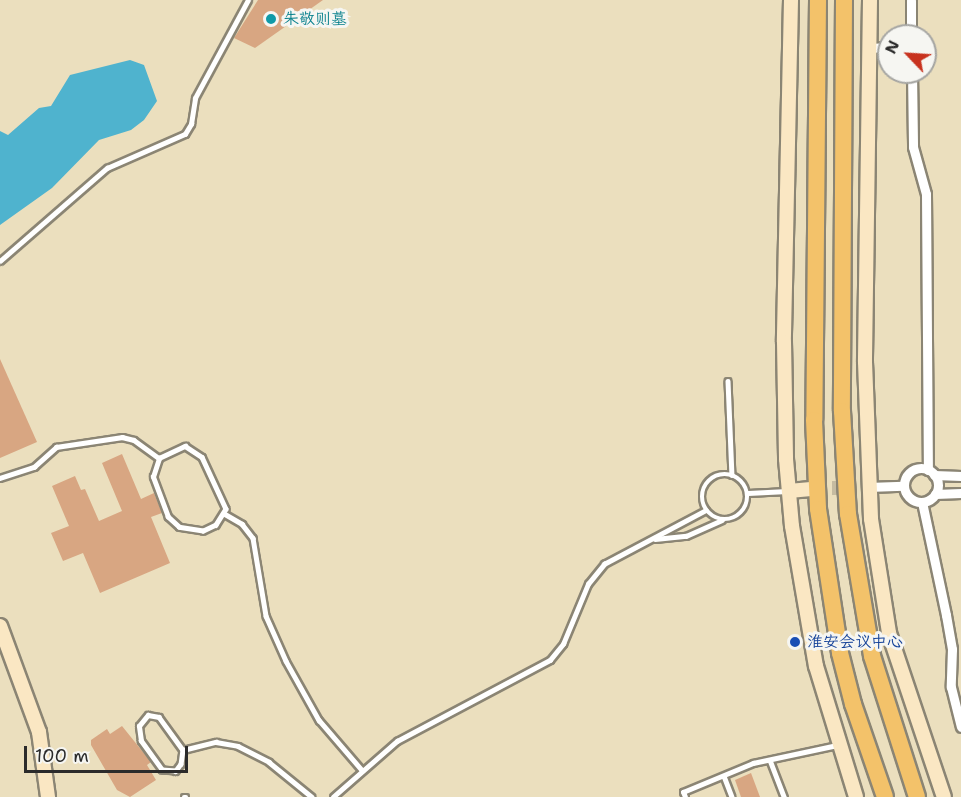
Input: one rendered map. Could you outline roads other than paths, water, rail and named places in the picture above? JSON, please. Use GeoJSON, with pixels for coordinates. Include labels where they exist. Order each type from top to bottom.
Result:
{"type":"FeatureCollection","features":[{"type":"Feature","properties":{"kind":"highway"},"geometry":{"type":"LineString","coordinates":[[818,0],[814,361],[818,509],[840,653],[853,704],[885,797]]}},
{"type":"Feature","properties":{"kind":"highway"},"geometry":{"type":"LineString","coordinates":[[844,0],[842,411],[848,514],[872,656],[917,797]]}},
{"type":"Feature","properties":{"kind":"main road"},"geometry":{"type":"LineString","coordinates":[[791,0],[784,342],[789,491],[814,655],[838,745],[856,797]]}},
{"type":"Feature","properties":{"kind":"main road"},"geometry":{"type":"LineString","coordinates":[[870,0],[862,487],[890,633],[944,797]]}},
{"type":"Feature","properties":{"kind":"main road"},"geometry":{"type":"LineString","coordinates":[[789,491],[810,489]]}},
{"type":"Feature","properties":{"kind":"main road"},"geometry":{"type":"LineString","coordinates":[[0,626],[39,732],[48,797]]}},
{"type":"Feature","properties":{"kind":"street"},"geometry":{"type":"LineString","coordinates":[[910,0],[911,24]]}},
{"type":"Feature","properties":{"kind":"street"},"geometry":{"type":"LineString","coordinates":[[870,48],[877,48]]}},
{"type":"Feature","properties":{"kind":"street"},"geometry":{"type":"LineString","coordinates":[[912,84],[913,147],[926,194],[931,472],[938,484],[935,494]]}},
{"type":"Feature","properties":{"kind":"street"},"geometry":{"type":"LineString","coordinates":[[922,502],[907,496],[903,486],[911,471],[961,476]]}},
{"type":"Feature","properties":{"kind":"street"},"geometry":{"type":"LineString","coordinates":[[862,487],[903,486]]}},
{"type":"Feature","properties":{"kind":"street"},"geometry":{"type":"LineString","coordinates":[[922,502],[935,494],[961,493]]}},
{"type":"Feature","properties":{"kind":"street"},"geometry":{"type":"LineString","coordinates":[[922,502],[952,649],[951,687],[961,727]]}},
{"type":"Feature","properties":{"kind":"lane"},"geometry":{"type":"LineString","coordinates":[[0,261],[107,168],[185,134],[191,124],[195,98],[248,0]]}},
{"type":"Feature","properties":{"kind":"lane"},"geometry":{"type":"LineString","coordinates":[[728,381],[732,475]]}},
{"type":"Feature","properties":{"kind":"lane"},"geometry":{"type":"LineString","coordinates":[[0,478],[34,467],[50,450],[63,445],[122,437],[134,440],[159,458]]}},
{"type":"Feature","properties":{"kind":"lane"},"geometry":{"type":"LineString","coordinates":[[225,514],[203,531],[188,530],[173,523],[153,477],[159,458],[178,447],[197,451],[206,462],[225,514],[242,524],[253,538],[265,610],[282,655],[320,720],[362,770]]}},
{"type":"Feature","properties":{"kind":"lane"},"geometry":{"type":"LineString","coordinates":[[655,539],[686,536],[742,513],[748,493],[743,482],[732,475],[718,475],[707,483],[702,496],[706,510],[722,520]]}},
{"type":"Feature","properties":{"kind":"lane"},"geometry":{"type":"LineString","coordinates":[[748,493],[789,491]]}},
{"type":"Feature","properties":{"kind":"lane"},"geometry":{"type":"LineString","coordinates":[[333,797],[362,770],[420,727],[550,660],[563,644],[595,574],[611,558],[655,539],[675,524],[706,510]]}},
{"type":"Feature","properties":{"kind":"lane"},"geometry":{"type":"LineString","coordinates":[[148,715],[159,717],[183,750],[179,769],[162,770],[141,741],[142,721],[148,715]]}},
{"type":"Feature","properties":{"kind":"lane"},"geometry":{"type":"LineString","coordinates":[[183,750],[216,742],[238,746],[269,762],[312,797]]}},
{"type":"Feature","properties":{"kind":"lane"},"geometry":{"type":"LineString","coordinates":[[685,797],[683,792],[770,760],[838,745]]}},
{"type":"Feature","properties":{"kind":"lane"},"geometry":{"type":"LineString","coordinates":[[770,760],[784,797]]}},
{"type":"Feature","properties":{"kind":"lane"},"geometry":{"type":"LineString","coordinates":[[724,776],[732,797]]}},
{"type":"Feature","properties":{"kind":"water"},"geometry":{"type":"Polygon","coordinates":[[[130,60],[144,65],[157,101],[144,120],[131,130],[99,140],[52,188],[0,225],[0,131],[8,135],[39,108],[51,106],[70,75],[130,60]]]}},
{"type":"Feature","properties":{"kind":"tunnel"},"geometry":{"type":"LineString","coordinates":[[811,489],[856,487]]}},
{"type":"Feature","properties":{"kind":"place","name":"朱敬则墓"},"geometry":{"type":"Point","coordinates":[271,19]}},
{"type":"Feature","properties":{"kind":"place","name":"淮安会议中心"},"geometry":{"type":"Point","coordinates":[795,642]}}]}
